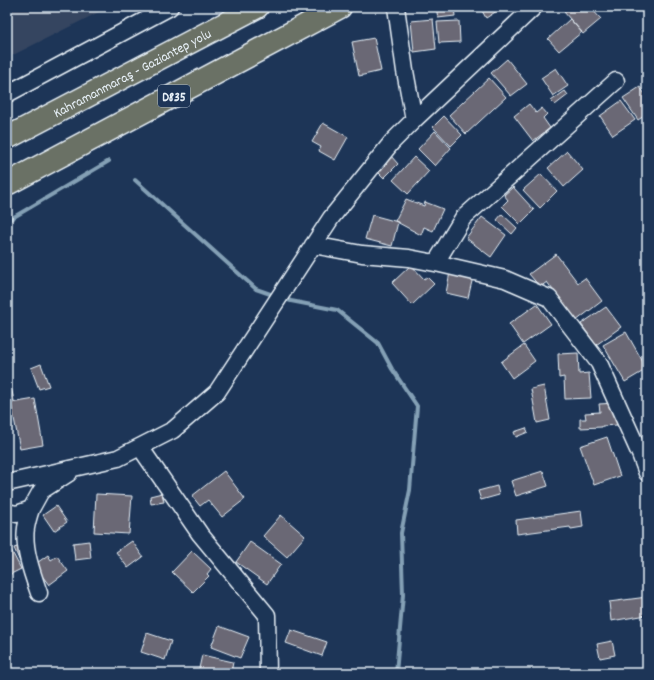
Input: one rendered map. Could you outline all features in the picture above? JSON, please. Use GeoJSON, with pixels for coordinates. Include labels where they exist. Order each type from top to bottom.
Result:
{"type":"FeatureCollection","features":[{"type":"Feature","properties":{"kind":"highway","name":"Kahramanmaraş - Gaziantep yolu"},"geometry":{"type":"LineString","coordinates":[[7,138],[257,7]]}},
{"type":"Feature","properties":{"kind":"highway","name":"D835"},"geometry":{"type":"LineString","coordinates":[[7,184],[340,7]]}},
{"type":"Feature","properties":{"kind":"street"},"geometry":{"type":"LineString","coordinates":[[7,94],[170,7]]}},
{"type":"Feature","properties":{"kind":"street"},"geometry":{"type":"LineString","coordinates":[[396,7],[414,120]]}},
{"type":"Feature","properties":{"kind":"street"},"geometry":{"type":"LineString","coordinates":[[7,483],[118,458],[173,430],[216,392],[335,212],[392,142],[534,7]]}},
{"type":"Feature","properties":{"kind":"street"},"geometry":{"type":"LineString","coordinates":[[440,264],[438,259],[463,218],[616,81]]}},
{"type":"Feature","properties":{"kind":"street"},"geometry":{"type":"LineString","coordinates":[[313,245],[362,254],[409,258],[440,264],[505,279],[549,298],[598,363],[644,453],[647,473]]}},
{"type":"Feature","properties":{"kind":"street"},"geometry":{"type":"LineString","coordinates":[[140,447],[200,534],[267,615],[268,673]]}},
{"type":"Feature","properties":{"kind":"street"},"geometry":{"type":"LineString","coordinates":[[39,592],[25,544],[26,527],[31,510],[41,490],[77,467]]}},
{"type":"Feature","properties":{"kind":"street"},"geometry":{"type":"LineString","coordinates":[[7,512],[17,514],[31,510]]}},
{"type":"Feature","properties":{"kind":"shaded area"},"geometry":{"type":"Polygon","coordinates":[[[7,7],[109,7],[7,58],[7,7]]]}},
{"type":"Feature","properties":{"kind":"building"},"geometry":{"type":"Polygon","coordinates":[[[436,7],[454,7],[455,16],[438,18],[436,7]]]}},
{"type":"Feature","properties":{"kind":"building"},"geometry":{"type":"Polygon","coordinates":[[[480,7],[499,7],[500,9],[486,18],[480,7]]]}},
{"type":"Feature","properties":{"kind":"building"},"geometry":{"type":"Polygon","coordinates":[[[570,7],[590,7],[601,19],[583,34],[564,12],[570,7]]]}},
{"type":"Feature","properties":{"kind":"building"},"geometry":{"type":"Polygon","coordinates":[[[433,19],[436,49],[414,52],[411,21],[433,19]]]}},
{"type":"Feature","properties":{"kind":"building"},"geometry":{"type":"Polygon","coordinates":[[[570,19],[582,32],[559,51],[548,39],[570,19]]]}},
{"type":"Feature","properties":{"kind":"building"},"geometry":{"type":"Polygon","coordinates":[[[459,21],[460,42],[439,43],[437,22],[459,21]]]}},
{"type":"Feature","properties":{"kind":"building"},"geometry":{"type":"Polygon","coordinates":[[[374,38],[381,71],[359,76],[352,42],[374,38]]]}},
{"type":"Feature","properties":{"kind":"building"},"geometry":{"type":"Polygon","coordinates":[[[507,59],[527,84],[511,96],[491,73],[507,59]]]}},
{"type":"Feature","properties":{"kind":"building"},"geometry":{"type":"Polygon","coordinates":[[[556,68],[568,86],[553,96],[541,78],[556,68]]]}},
{"type":"Feature","properties":{"kind":"building"},"geometry":{"type":"Polygon","coordinates":[[[489,78],[506,97],[466,134],[449,115],[489,78]]]}},
{"type":"Feature","properties":{"kind":"building"},"geometry":{"type":"Polygon","coordinates":[[[640,87],[647,97],[647,114],[638,120],[623,98],[640,87]]]}},
{"type":"Feature","properties":{"kind":"building"},"geometry":{"type":"Polygon","coordinates":[[[565,91],[568,95],[555,105],[551,101],[565,91]]]}},
{"type":"Feature","properties":{"kind":"building"},"geometry":{"type":"Polygon","coordinates":[[[621,101],[635,120],[613,135],[600,116],[621,101]]]}},
{"type":"Feature","properties":{"kind":"building"},"geometry":{"type":"Polygon","coordinates":[[[529,104],[536,113],[542,108],[547,114],[543,118],[550,128],[533,141],[514,116],[529,104]]]}},
{"type":"Feature","properties":{"kind":"building"},"geometry":{"type":"Polygon","coordinates":[[[444,116],[462,135],[451,146],[433,127],[444,116]]]}},
{"type":"Feature","properties":{"kind":"building"},"geometry":{"type":"Polygon","coordinates":[[[323,123],[348,137],[335,160],[319,151],[321,147],[312,142],[323,123]]]}},
{"type":"Feature","properties":{"kind":"building"},"geometry":{"type":"Polygon","coordinates":[[[435,131],[451,148],[435,166],[418,149],[435,131]]]}},
{"type":"Feature","properties":{"kind":"building"},"geometry":{"type":"Polygon","coordinates":[[[567,151],[583,170],[564,187],[548,168],[567,151]]]}},
{"type":"Feature","properties":{"kind":"building"},"geometry":{"type":"Polygon","coordinates":[[[391,156],[398,164],[384,178],[376,170],[391,156]]]}},
{"type":"Feature","properties":{"kind":"building"},"geometry":{"type":"Polygon","coordinates":[[[414,157],[429,171],[408,194],[393,180],[414,157]]]}},
{"type":"Feature","properties":{"kind":"building"},"geometry":{"type":"Polygon","coordinates":[[[541,174],[557,191],[540,208],[523,190],[541,174]]]}},
{"type":"Feature","properties":{"kind":"building"},"geometry":{"type":"Polygon","coordinates":[[[513,187],[534,210],[520,224],[502,206],[508,200],[504,195],[513,187]]]}},
{"type":"Feature","properties":{"kind":"building"},"geometry":{"type":"Polygon","coordinates":[[[406,199],[424,206],[425,202],[443,209],[433,231],[424,227],[421,235],[395,221],[406,199]]]}},
{"type":"Feature","properties":{"kind":"building"},"geometry":{"type":"Polygon","coordinates":[[[502,214],[517,228],[512,234],[497,220],[502,214]]]}},
{"type":"Feature","properties":{"kind":"building"},"geometry":{"type":"Polygon","coordinates":[[[372,215],[398,222],[392,246],[365,239],[372,215]]]}},
{"type":"Feature","properties":{"kind":"building"},"geometry":{"type":"Polygon","coordinates":[[[482,217],[506,235],[491,257],[466,238],[482,217]]]}},
{"type":"Feature","properties":{"kind":"building"},"geometry":{"type":"Polygon","coordinates":[[[556,254],[578,283],[585,278],[602,301],[576,321],[547,282],[540,287],[529,274],[556,254]]]}},
{"type":"Feature","properties":{"kind":"building"},"geometry":{"type":"Polygon","coordinates":[[[411,265],[424,279],[427,277],[434,284],[412,305],[392,283],[411,265]]]}},
{"type":"Feature","properties":{"kind":"building"},"geometry":{"type":"Polygon","coordinates":[[[450,272],[473,277],[468,298],[446,293],[450,272]]]}},
{"type":"Feature","properties":{"kind":"building"},"geometry":{"type":"Polygon","coordinates":[[[537,304],[551,324],[523,344],[509,324],[537,304]]]}},
{"type":"Feature","properties":{"kind":"building"},"geometry":{"type":"Polygon","coordinates":[[[606,307],[621,327],[596,345],[581,324],[606,307]]]}},
{"type":"Feature","properties":{"kind":"building"},"geometry":{"type":"Polygon","coordinates":[[[626,332],[647,369],[625,382],[603,345],[626,332]]]}},
{"type":"Feature","properties":{"kind":"building"},"geometry":{"type":"Polygon","coordinates":[[[524,345],[535,361],[512,378],[501,362],[524,345]]]}},
{"type":"Feature","properties":{"kind":"building"},"geometry":{"type":"Polygon","coordinates":[[[578,353],[579,374],[589,373],[591,398],[565,399],[564,377],[559,378],[558,354],[578,353]]]}},
{"type":"Feature","properties":{"kind":"building"},"geometry":{"type":"Polygon","coordinates":[[[41,364],[49,386],[39,389],[31,368],[41,364]]]}},
{"type":"Feature","properties":{"kind":"building"},"geometry":{"type":"Polygon","coordinates":[[[7,367],[14,401],[7,402],[7,367]]]}},
{"type":"Feature","properties":{"kind":"building"},"geometry":{"type":"Polygon","coordinates":[[[544,386],[550,420],[537,423],[531,389],[544,386]]]}},
{"type":"Feature","properties":{"kind":"building"},"geometry":{"type":"Polygon","coordinates":[[[35,399],[43,445],[20,449],[11,403],[35,399]]]}},
{"type":"Feature","properties":{"kind":"building"},"geometry":{"type":"Polygon","coordinates":[[[616,403],[617,425],[580,428],[580,419],[586,419],[585,413],[600,412],[599,404],[616,403]]]}},
{"type":"Feature","properties":{"kind":"building"},"geometry":{"type":"Polygon","coordinates":[[[526,428],[528,432],[516,437],[514,432],[526,428]]]}},
{"type":"Feature","properties":{"kind":"building"},"geometry":{"type":"Polygon","coordinates":[[[607,437],[620,476],[594,485],[580,446],[607,437]]]}},
{"type":"Feature","properties":{"kind":"building"},"geometry":{"type":"Polygon","coordinates":[[[224,471],[245,499],[222,517],[208,500],[200,506],[192,496],[224,471]]]}},
{"type":"Feature","properties":{"kind":"building"},"geometry":{"type":"Polygon","coordinates":[[[543,471],[548,486],[516,496],[511,481],[543,471]]]}},
{"type":"Feature","properties":{"kind":"building"},"geometry":{"type":"Polygon","coordinates":[[[497,486],[499,495],[481,500],[478,491],[497,486]]]}},
{"type":"Feature","properties":{"kind":"building"},"geometry":{"type":"Polygon","coordinates":[[[162,493],[164,502],[151,504],[150,496],[162,493]]]}},
{"type":"Feature","properties":{"kind":"building"},"geometry":{"type":"Polygon","coordinates":[[[96,494],[132,496],[129,534],[94,532],[96,494]]]}},
{"type":"Feature","properties":{"kind":"building"},"geometry":{"type":"Polygon","coordinates":[[[56,506],[67,522],[54,531],[43,515],[56,506]]]}},
{"type":"Feature","properties":{"kind":"building"},"geometry":{"type":"Polygon","coordinates":[[[581,511],[583,527],[571,529],[570,527],[517,534],[516,520],[581,511]]]}},
{"type":"Feature","properties":{"kind":"building"},"geometry":{"type":"Polygon","coordinates":[[[281,515],[305,536],[287,557],[263,536],[281,515]]]}},
{"type":"Feature","properties":{"kind":"building"},"geometry":{"type":"Polygon","coordinates":[[[89,541],[91,558],[75,560],[73,543],[89,541]]]}},
{"type":"Feature","properties":{"kind":"building"},"geometry":{"type":"Polygon","coordinates":[[[132,541],[143,557],[128,568],[116,552],[132,541]]]}},
{"type":"Feature","properties":{"kind":"building"},"geometry":{"type":"Polygon","coordinates":[[[250,542],[281,564],[267,584],[236,562],[250,542]]]}},
{"type":"Feature","properties":{"kind":"building"},"geometry":{"type":"Polygon","coordinates":[[[23,545],[29,559],[20,562],[14,548],[23,545]]]}},
{"type":"Feature","properties":{"kind":"building"},"geometry":{"type":"Polygon","coordinates":[[[7,546],[9,546],[21,569],[7,576],[7,546]]]}},
{"type":"Feature","properties":{"kind":"building"},"geometry":{"type":"Polygon","coordinates":[[[192,551],[211,569],[207,574],[209,576],[193,592],[172,572],[192,551]]]}},
{"type":"Feature","properties":{"kind":"building"},"geometry":{"type":"Polygon","coordinates":[[[48,555],[51,560],[57,556],[68,571],[49,585],[34,565],[48,555]]]}},
{"type":"Feature","properties":{"kind":"building"},"geometry":{"type":"Polygon","coordinates":[[[647,597],[647,615],[611,621],[609,602],[647,597]]]}},
{"type":"Feature","properties":{"kind":"building"},"geometry":{"type":"Polygon","coordinates":[[[219,626],[249,637],[240,658],[211,647],[219,626]]]}},
{"type":"Feature","properties":{"kind":"building"},"geometry":{"type":"Polygon","coordinates":[[[291,630],[327,642],[322,656],[286,643],[291,630]]]}},
{"type":"Feature","properties":{"kind":"building"},"geometry":{"type":"Polygon","coordinates":[[[147,633],[171,641],[165,660],[141,652],[147,633]]]}},
{"type":"Feature","properties":{"kind":"building"},"geometry":{"type":"Polygon","coordinates":[[[612,641],[615,655],[600,658],[597,644],[612,641]]]}},
{"type":"Feature","properties":{"kind":"building"},"geometry":{"type":"Polygon","coordinates":[[[202,655],[233,662],[231,673],[198,673],[202,655]]]}},
{"type":"Feature","properties":{"kind":"waterway"},"geometry":{"type":"LineString","coordinates":[[7,221],[109,161]]}},
{"type":"Feature","properties":{"kind":"waterway"},"geometry":{"type":"LineString","coordinates":[[135,180],[256,289],[276,296]]}},
{"type":"Feature","properties":{"kind":"waterway"},"geometry":{"type":"LineString","coordinates":[[282,298],[337,310],[378,343],[392,369],[417,406],[410,490],[401,533],[403,595],[396,673]]}}]}
